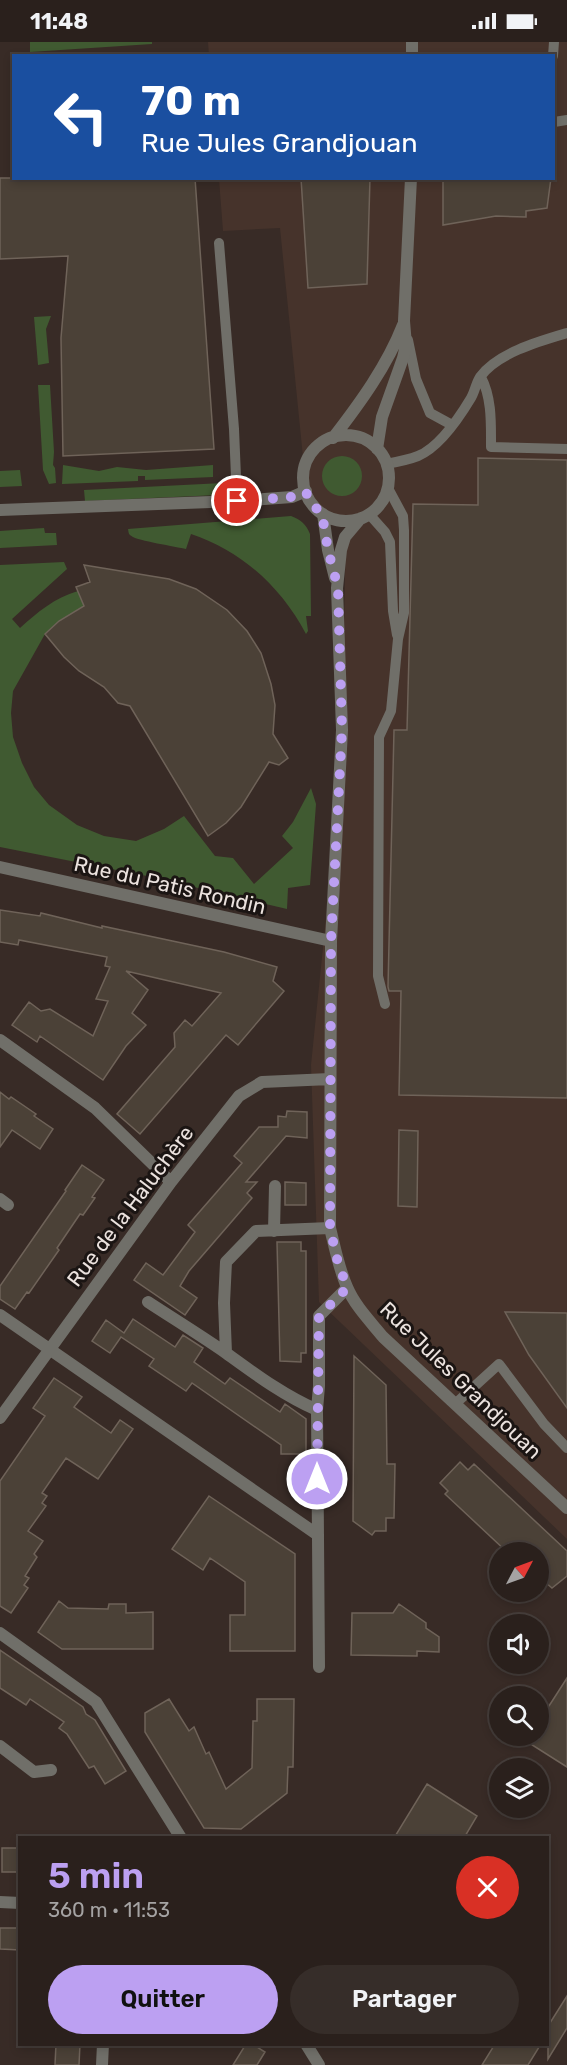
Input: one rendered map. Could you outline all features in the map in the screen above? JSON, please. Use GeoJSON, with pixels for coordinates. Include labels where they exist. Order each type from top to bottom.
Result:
{"type":"FeatureCollection","features":[{"type":"Feature","properties":{"kind":"street"},"geometry":{"type":"LineString","coordinates":[[377,449],[382,417],[405,352],[411,180]]}},
{"type":"Feature","properties":{"kind":"street"},"geometry":{"type":"LineString","coordinates":[[333,438],[387,359],[405,321]]}},
{"type":"Feature","properties":{"kind":"street"},"geometry":{"type":"LineString","coordinates":[[349,435],[359,437],[377,449],[386,464],[388,488],[381,503],[365,516],[346,521],[322,514],[310,502],[303,476],[308,458],[320,444],[333,438],[349,435]]}},
{"type":"Feature","properties":{"kind":"street"},"geometry":{"type":"LineString","coordinates":[[0,510],[237,501],[292,497],[306,492]]}},
{"type":"Feature","properties":{"kind":"street","name":"Rue Jules Grandjouan"},"geometry":{"type":"LineString","coordinates":[[322,514],[338,588]]}},
{"type":"Feature","properties":{"kind":"street","name":"Rue Jules Grandjouan"},"geometry":{"type":"LineString","coordinates":[[365,516],[345,537],[341,550],[338,588],[342,730],[331,941],[330,1228],[347,1288],[364,1314],[383,1336],[567,1508]]}},
{"type":"Feature","properties":{"kind":"street","name":"Rue du Patis Rondin"},"geometry":{"type":"LineString","coordinates":[[0,867],[331,941]]}},
{"type":"Feature","properties":{"kind":"street"},"geometry":{"type":"LineString","coordinates":[[0,1040],[95,1108],[171,1182]]}},
{"type":"Feature","properties":{"kind":"street","name":"Rue de la Haluchère"},"geometry":{"type":"LineString","coordinates":[[0,1418],[171,1182],[239,1096],[262,1082],[330,1079]]}},
{"type":"Feature","properties":{"kind":"street"},"geometry":{"type":"LineString","coordinates":[[274,1186],[274,1231]]}},
{"type":"Feature","properties":{"kind":"street"},"geometry":{"type":"LineString","coordinates":[[226,1353],[224,1302],[226,1262],[256,1231],[330,1228]]}},
{"type":"Feature","properties":{"kind":"street"},"geometry":{"type":"LineString","coordinates":[[319,1667],[317,1410],[319,1316],[347,1288]]}},
{"type":"Feature","properties":{"kind":"street"},"geometry":{"type":"LineString","coordinates":[[148,1302],[226,1353],[258,1377],[296,1401],[317,1410]]}},
{"type":"Feature","properties":{"kind":"street"},"geometry":{"type":"LineString","coordinates":[[0,1315],[318,1535]]}},
{"type":"Feature","properties":{"kind":"street"},"geometry":{"type":"LineString","coordinates":[[0,1633],[96,1702],[180,1836]]}},
{"type":"Feature","properties":{"kind":"street"},"geometry":{"type":"LineString","coordinates":[[0,1746],[34,1772],[51,1770]]}},
{"type":"Feature","properties":{"kind":"street"},"geometry":{"type":"LineString","coordinates":[[0,1902],[18,1903]]}},
{"type":"Feature","properties":{"kind":"street"},"geometry":{"type":"LineString","coordinates":[[102,2065],[103,2046]]}},
{"type":"Feature","properties":{"kind":"street"},"geometry":{"type":"LineString","coordinates":[[307,2046],[319,2065]]}},
{"type":"Feature","properties":{"kind":"lane"},"geometry":{"type":"LineString","coordinates":[[219,243],[234,429],[237,501]]}},
{"type":"Feature","properties":{"kind":"lane"},"geometry":{"type":"LineString","coordinates":[[405,321],[416,379],[423,399],[430,413],[452,425]]}},
{"type":"Feature","properties":{"kind":"lane"},"geometry":{"type":"LineString","coordinates":[[386,464],[419,456],[429,450],[452,425],[472,396],[481,376],[496,363],[515,351],[567,333]]}},
{"type":"Feature","properties":{"kind":"lane"},"geometry":{"type":"LineString","coordinates":[[481,376],[487,388],[492,416],[491,447],[567,449]]}},
{"type":"Feature","properties":{"kind":"lane"},"geometry":{"type":"LineString","coordinates":[[385,1004],[378,976],[379,737],[392,711],[398,639],[404,613],[403,516],[388,488]]}},
{"type":"Feature","properties":{"kind":"lane"},"geometry":{"type":"LineString","coordinates":[[365,516],[385,532],[390,542],[393,611],[398,639]]}},
{"type":"Feature","properties":{"kind":"lane"},"geometry":{"type":"LineString","coordinates":[[455,1404],[499,1364],[544,1424],[567,1448]]}},
{"type":"Feature","properties":{"kind":"shaded area"},"geometry":{"type":"Polygon","coordinates":[[[208,42],[567,42],[567,1539],[319,1302],[311,1065],[326,918],[339,913],[346,522],[330,518],[316,509],[304,486],[280,228],[223,231],[219,180],[555,180],[555,54],[209,54],[208,42]]]}},
{"type":"Feature","properties":{"kind":"green space"},"geometry":{"type":"Polygon","coordinates":[[[30,42],[152,42],[152,44],[30,52],[30,42]]]}},
{"type":"Feature","properties":{"kind":"green space"},"geometry":{"type":"Polygon","coordinates":[[[51,316],[46,329],[49,363],[38,365],[34,317],[51,316]]]}},
{"type":"Feature","properties":{"kind":"green space"},"geometry":{"type":"Polygon","coordinates":[[[38,385],[50,385],[53,465],[56,483],[49,484],[43,470],[38,385]]]}},
{"type":"Feature","properties":{"kind":"green space"},"geometry":{"type":"Polygon","coordinates":[[[342,456],[356,462],[362,476],[356,490],[342,496],[328,490],[322,476],[328,462],[342,456]]]}},
{"type":"Feature","properties":{"kind":"green space"},"geometry":{"type":"Polygon","coordinates":[[[63,465],[99,471],[117,467],[146,470],[213,465],[213,477],[145,480],[145,476],[138,476],[138,481],[62,484],[63,465]]]}},
{"type":"Feature","properties":{"kind":"green space"},"geometry":{"type":"Polygon","coordinates":[[[20,470],[22,486],[0,487],[0,471],[20,470]]]}},
{"type":"Feature","properties":{"kind":"green space"},"geometry":{"type":"Polygon","coordinates":[[[223,483],[223,488],[218,495],[85,501],[84,490],[223,483]]]}},
{"type":"Feature","properties":{"kind":"green space"},"geometry":{"type":"Polygon","coordinates":[[[291,516],[303,523],[310,534],[311,616],[306,616],[308,631],[306,634],[285,601],[272,586],[227,550],[191,534],[186,549],[149,542],[129,534],[128,529],[291,516]]]}},
{"type":"Feature","properties":{"kind":"green space"},"geometry":{"type":"Polygon","coordinates":[[[44,528],[45,533],[56,533],[57,545],[0,548],[0,531],[44,528]]]}},
{"type":"Feature","properties":{"kind":"green space"},"geometry":{"type":"Polygon","coordinates":[[[64,562],[67,569],[12,619],[20,628],[54,602],[78,591],[84,606],[59,621],[45,634],[13,691],[11,713],[13,737],[34,787],[49,805],[77,825],[104,836],[136,841],[164,829],[184,816],[215,856],[233,858],[254,884],[293,848],[282,836],[293,822],[311,788],[316,804],[310,885],[288,888],[287,909],[152,877],[0,847],[0,565],[64,562]]]}},
{"type":"Feature","properties":{"kind":"building"},"geometry":{"type":"Polygon","coordinates":[[[0,178],[12,178],[12,180],[195,180],[214,449],[63,456],[61,338],[68,256],[0,259],[0,178]]]}},
{"type":"Feature","properties":{"kind":"building"},"geometry":{"type":"Polygon","coordinates":[[[301,180],[370,180],[367,284],[308,288],[301,180]]]}},
{"type":"Feature","properties":{"kind":"building"},"geometry":{"type":"Polygon","coordinates":[[[443,180],[551,180],[547,208],[526,211],[526,217],[496,216],[443,225],[443,180]]]}},
{"type":"Feature","properties":{"kind":"building"},"geometry":{"type":"Polygon","coordinates":[[[478,458],[567,460],[567,1098],[399,1095],[401,991],[389,991],[388,987],[394,730],[407,730],[413,504],[478,505],[478,458]]]}},
{"type":"Feature","properties":{"kind":"building"},"geometry":{"type":"Polygon","coordinates":[[[84,565],[169,579],[196,589],[227,610],[247,631],[261,653],[275,705],[273,734],[288,758],[279,765],[269,762],[241,807],[226,823],[208,836],[130,706],[118,703],[104,687],[79,671],[45,634],[59,621],[84,606],[76,587],[90,582],[84,565]]]}},
{"type":"Feature","properties":{"kind":"building"},"geometry":{"type":"Polygon","coordinates":[[[0,910],[40,916],[41,913],[102,928],[102,926],[224,952],[277,967],[273,981],[284,991],[238,1045],[226,1035],[140,1134],[117,1114],[175,1047],[174,1033],[185,1020],[192,1026],[221,993],[126,971],[148,990],[132,1013],[146,1025],[126,1046],[103,1080],[40,1036],[37,1042],[12,1025],[29,1002],[41,1011],[50,1009],[93,1036],[108,1001],[96,999],[110,967],[105,966],[107,957],[19,940],[18,945],[0,942],[0,910]]]}},
{"type":"Feature","properties":{"kind":"building"},"geometry":{"type":"Polygon","coordinates":[[[0,1092],[36,1114],[34,1116],[53,1129],[40,1149],[12,1130],[0,1147],[0,1092]]]}},
{"type":"Feature","properties":{"kind":"building"},"geometry":{"type":"Polygon","coordinates":[[[287,1111],[307,1112],[307,1138],[286,1136],[246,1182],[257,1182],[247,1193],[252,1198],[189,1271],[180,1286],[197,1298],[185,1315],[134,1280],[146,1263],[163,1275],[195,1232],[188,1225],[242,1163],[234,1156],[259,1127],[278,1127],[278,1116],[286,1117],[287,1111]]]}},
{"type":"Feature","properties":{"kind":"building"},"geometry":{"type":"Polygon","coordinates":[[[399,1130],[418,1131],[417,1207],[398,1206],[399,1130]]]}},
{"type":"Feature","properties":{"kind":"building"},"geometry":{"type":"Polygon","coordinates":[[[82,1165],[104,1180],[92,1197],[95,1198],[83,1215],[80,1214],[57,1248],[59,1250],[15,1309],[0,1299],[0,1286],[82,1165]]]}},
{"type":"Feature","properties":{"kind":"building"},"geometry":{"type":"Polygon","coordinates":[[[285,1182],[306,1183],[306,1205],[285,1205],[285,1182]]]}},
{"type":"Feature","properties":{"kind":"building"},"geometry":{"type":"Polygon","coordinates":[[[277,1242],[301,1242],[301,1251],[306,1251],[306,1353],[301,1353],[301,1362],[280,1361],[277,1242]]]}},
{"type":"Feature","properties":{"kind":"building"},"geometry":{"type":"Polygon","coordinates":[[[505,1312],[567,1313],[567,1408],[529,1355],[505,1312]]]}},
{"type":"Feature","properties":{"kind":"building"},"geometry":{"type":"Polygon","coordinates":[[[133,1319],[175,1347],[183,1335],[203,1348],[194,1362],[225,1384],[230,1378],[280,1412],[285,1404],[306,1419],[306,1454],[281,1454],[281,1445],[192,1383],[186,1391],[149,1366],[154,1359],[121,1337],[110,1353],[92,1341],[106,1320],[124,1333],[133,1319]]]}},
{"type":"Feature","properties":{"kind":"building"},"geometry":{"type":"Polygon","coordinates":[[[354,1356],[386,1385],[387,1464],[395,1464],[394,1518],[386,1518],[386,1531],[375,1531],[372,1535],[353,1521],[354,1356]]]}},
{"type":"Feature","properties":{"kind":"building"},"geometry":{"type":"Polygon","coordinates":[[[54,1378],[82,1397],[74,1407],[111,1433],[120,1420],[133,1429],[98,1479],[66,1458],[42,1493],[47,1496],[42,1503],[46,1506],[28,1531],[43,1541],[34,1554],[37,1557],[25,1576],[29,1578],[24,1585],[28,1588],[11,1613],[0,1606],[0,1481],[45,1416],[33,1408],[54,1378]]]}},
{"type":"Feature","properties":{"kind":"building"},"geometry":{"type":"Polygon","coordinates":[[[460,1462],[468,1470],[474,1464],[567,1551],[567,1576],[552,1588],[549,1585],[549,1542],[496,1542],[445,1494],[448,1491],[440,1483],[460,1462]]]}},
{"type":"Feature","properties":{"kind":"building"},"geometry":{"type":"Polygon","coordinates":[[[209,1496],[295,1554],[295,1651],[230,1651],[230,1615],[245,1615],[245,1582],[210,1558],[203,1570],[172,1549],[209,1496]]]}},
{"type":"Feature","properties":{"kind":"building"},"geometry":{"type":"Polygon","coordinates":[[[59,1601],[68,1608],[108,1609],[109,1604],[126,1604],[126,1613],[153,1612],[153,1649],[62,1649],[38,1632],[59,1601]]]}},
{"type":"Feature","properties":{"kind":"building"},"geometry":{"type":"Polygon","coordinates":[[[399,1604],[426,1623],[426,1628],[439,1637],[439,1652],[417,1651],[417,1656],[351,1655],[352,1613],[393,1613],[399,1604]]]}},
{"type":"Feature","properties":{"kind":"building"},"geometry":{"type":"Polygon","coordinates":[[[0,1650],[83,1707],[86,1714],[95,1720],[126,1771],[105,1784],[94,1766],[89,1768],[67,1734],[59,1728],[64,1722],[30,1699],[26,1705],[0,1688],[0,1650]]]}},
{"type":"Feature","properties":{"kind":"building"},"geometry":{"type":"Polygon","coordinates":[[[567,1678],[567,1767],[534,1746],[549,1746],[549,1706],[567,1678]]]}},
{"type":"Feature","properties":{"kind":"building"},"geometry":{"type":"Polygon","coordinates":[[[169,1699],[189,1731],[194,1727],[206,1754],[209,1752],[226,1789],[252,1768],[253,1721],[257,1721],[257,1699],[294,1699],[293,1767],[288,1767],[287,1793],[241,1829],[204,1828],[145,1732],[145,1713],[169,1699]]]}},
{"type":"Feature","properties":{"kind":"building"},"geometry":{"type":"Polygon","coordinates":[[[427,1784],[477,1816],[465,1836],[395,1836],[427,1784]]]}},
{"type":"Feature","properties":{"kind":"building"},"geometry":{"type":"Polygon","coordinates":[[[2,1848],[18,1848],[18,1872],[2,1872],[2,1848]]]}},
{"type":"Feature","properties":{"kind":"building"},"geometry":{"type":"Polygon","coordinates":[[[0,1928],[18,1928],[18,1950],[0,1949],[0,1928]]]}},
{"type":"Feature","properties":{"kind":"building"},"geometry":{"type":"Polygon","coordinates":[[[567,1996],[567,2028],[548,2059],[549,2046],[549,2024],[567,1996]]]}},
{"type":"Feature","properties":{"kind":"building"},"geometry":{"type":"Polygon","coordinates":[[[56,2046],[80,2046],[79,2065],[55,2065],[56,2046]]]}},
{"type":"Feature","properties":{"kind":"building"},"geometry":{"type":"Polygon","coordinates":[[[245,2046],[255,2046],[265,2052],[257,2065],[233,2065],[245,2046]]]}},
{"type":"Feature","properties":{"kind":"building"},"geometry":{"type":"Polygon","coordinates":[[[494,2046],[540,2046],[528,2065],[482,2065],[494,2046]]]}},
{"type":"Feature","properties":{"kind":"route"},"geometry":{"type":"LineString","coordinates":[[237,501],[292,497],[306,492],[310,502],[322,514],[338,588],[342,730],[331,941],[330,1228],[347,1288],[319,1316],[317,1479]]}}]}
